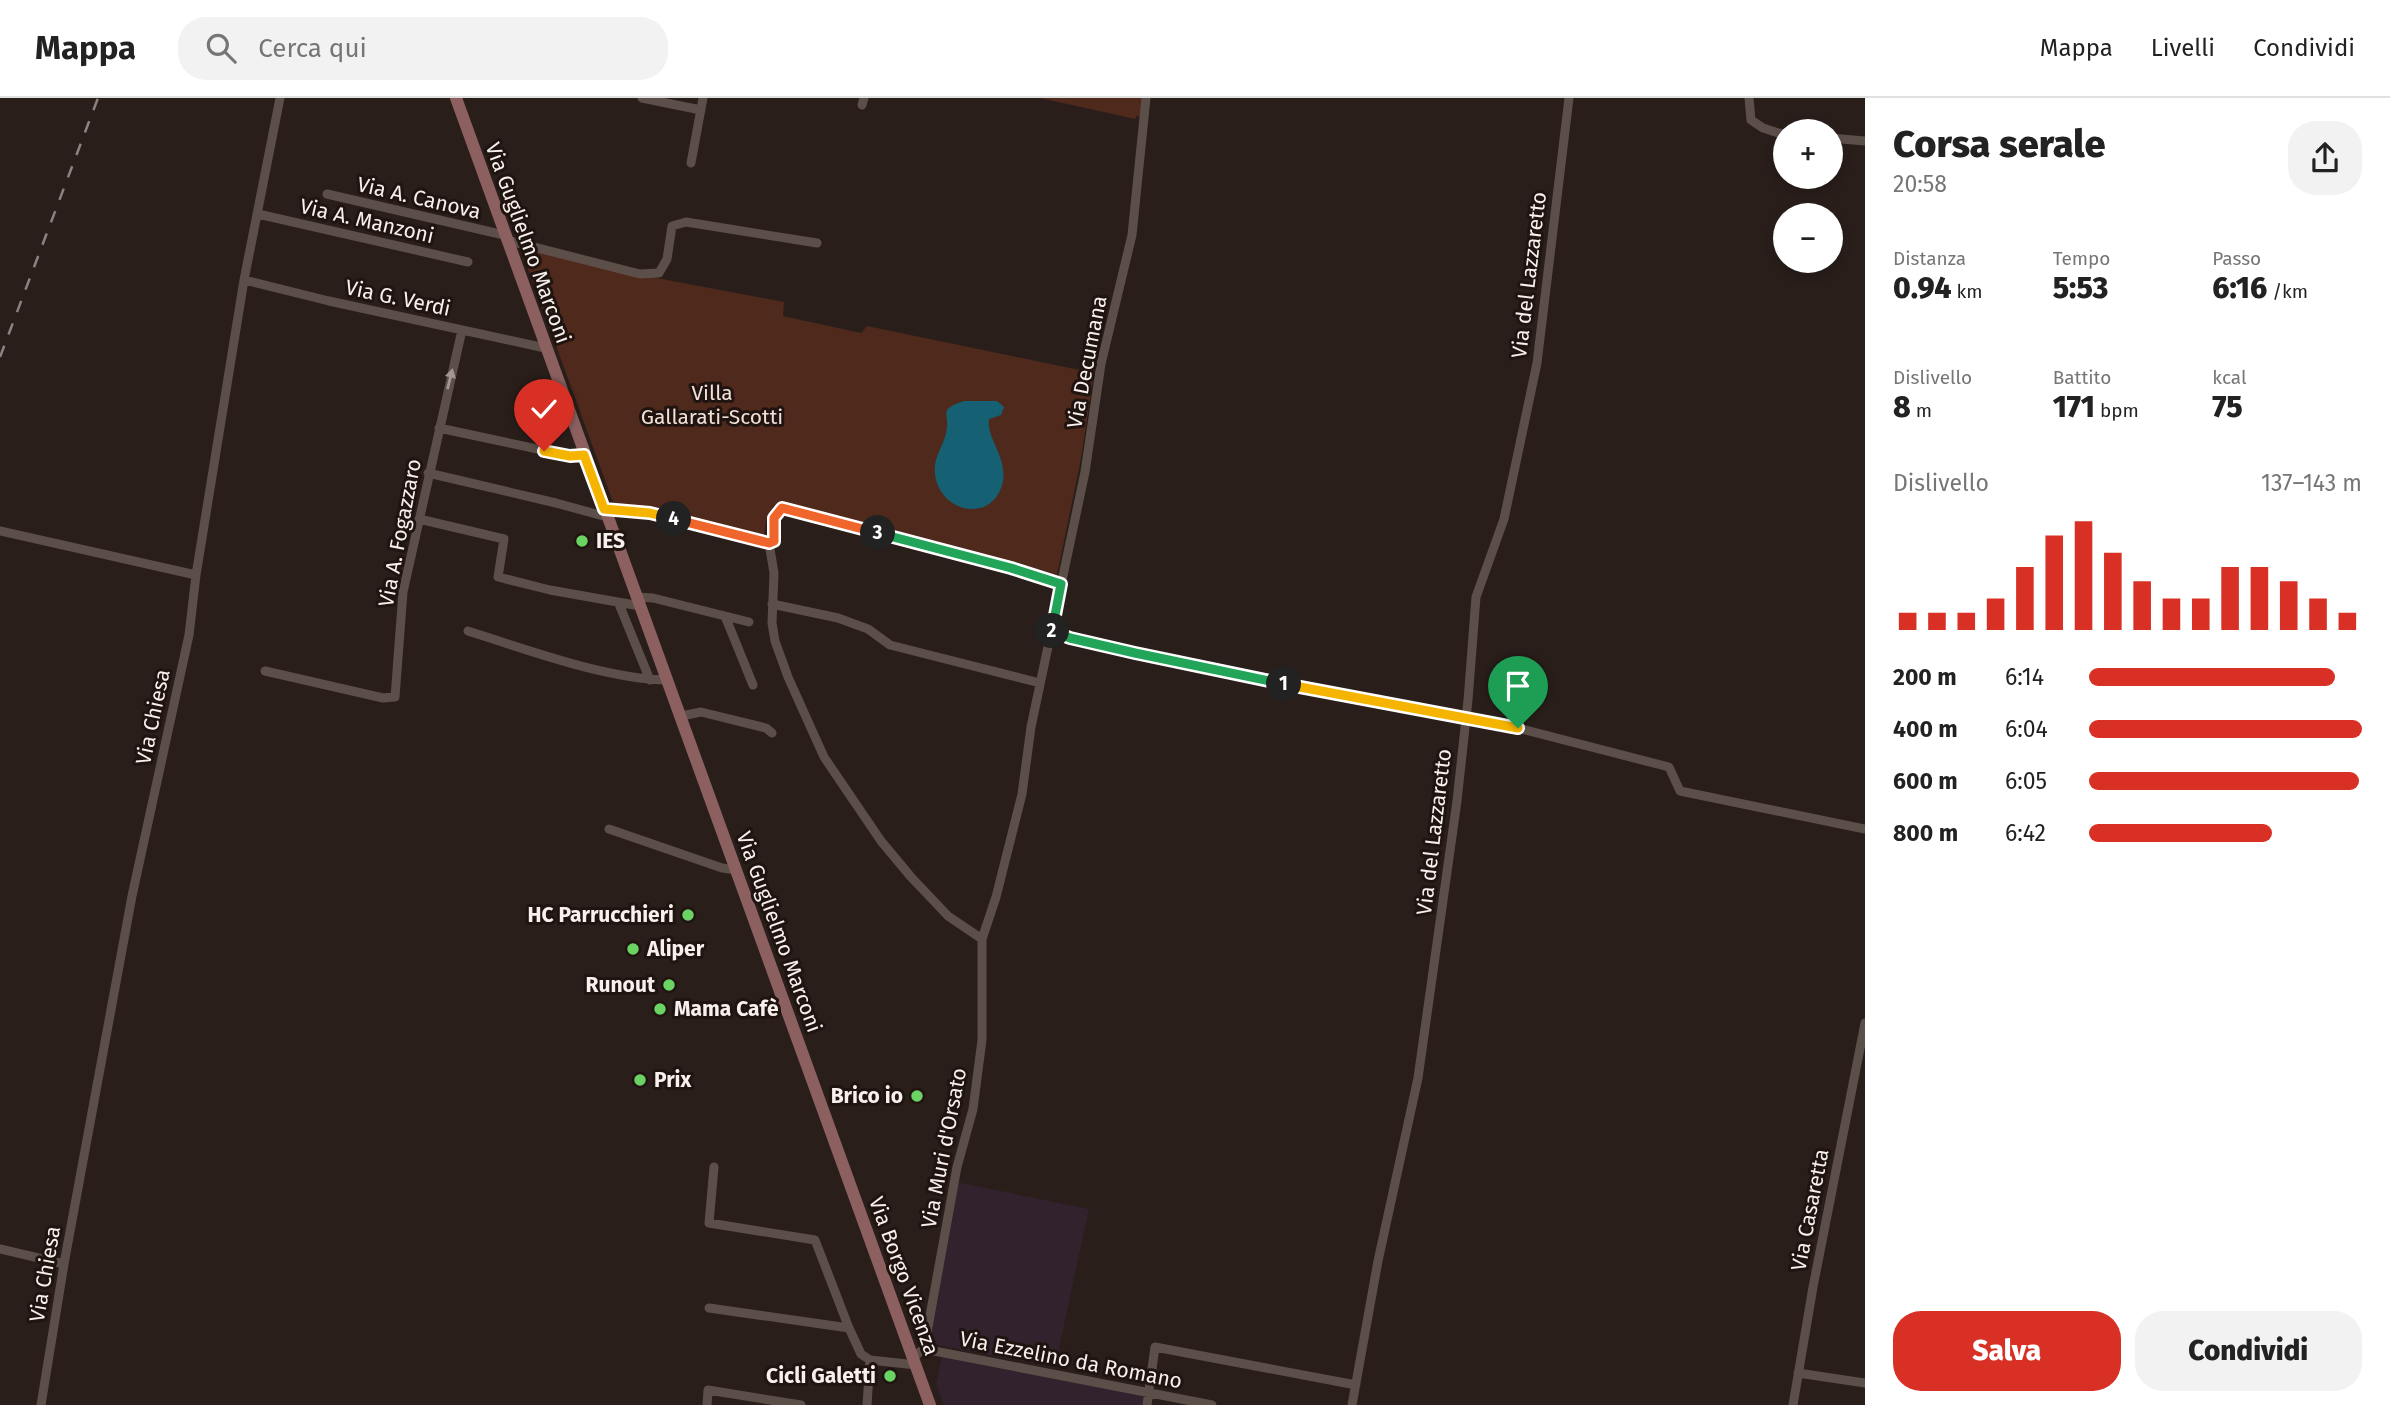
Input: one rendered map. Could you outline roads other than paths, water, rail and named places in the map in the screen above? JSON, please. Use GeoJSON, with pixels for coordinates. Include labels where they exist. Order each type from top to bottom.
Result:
{"type":"FeatureCollection","features":[{"type":"Feature","properties":{"kind":"street","name":"Via Chiesa"},"geometry":{"type":"LineString","coordinates":[[41,1405],[64,1264],[132,895],[189,635],[196,575],[244,280],[280,98]]}},
{"type":"Feature","properties":{"kind":"street","name":"Via Guglielmo Marconi"},"geometry":{"type":"LineString","coordinates":[[456,98],[843,1161]]}},
{"type":"Feature","properties":{"kind":"street"},"geometry":{"type":"LineString","coordinates":[[642,98],[701,110]]}},
{"type":"Feature","properties":{"kind":"street"},"geometry":{"type":"LineString","coordinates":[[691,163],[703,98]]}},
{"type":"Feature","properties":{"kind":"street","name":"Via Decumana"},"geometry":{"type":"LineString","coordinates":[[1040,683],[1085,472],[1101,364],[1132,234],[1146,98]]}},
{"type":"Feature","properties":{"kind":"street","name":"Via del Lazzaretto"},"geometry":{"type":"LineString","coordinates":[[1352,1405],[1378,1261],[1418,1078],[1466,717],[1476,597],[1504,519],[1537,363],[1570,98]]}},
{"type":"Feature","properties":{"kind":"street"},"geometry":{"type":"LineString","coordinates":[[1749,98],[1751,120],[1773,131]]}},
{"type":"Feature","properties":{"kind":"street"},"geometry":{"type":"LineString","coordinates":[[1843,139],[1865,141]]}},
{"type":"Feature","properties":{"kind":"street","name":"Via A. Canova"},"geometry":{"type":"LineString","coordinates":[[327,194],[505,237],[640,274],[659,273],[667,258],[672,226],[686,222],[817,243]]}},
{"type":"Feature","properties":{"kind":"street","name":"Via A. Manzoni"},"geometry":{"type":"LineString","coordinates":[[258,214],[468,262]]}},
{"type":"Feature","properties":{"kind":"street","name":"Via G. Verdi"},"geometry":{"type":"LineString","coordinates":[[244,280],[545,348]]}},
{"type":"Feature","properties":{"kind":"street","name":"Via A. Fogazzaro"},"geometry":{"type":"LineString","coordinates":[[265,671],[383,698],[395,696],[403,592],[462,330]]}},
{"type":"Feature","properties":{"kind":"street"},"geometry":{"type":"LineString","coordinates":[[439,428],[557,453],[584,455]]}},
{"type":"Feature","properties":{"kind":"street"},"geometry":{"type":"LineString","coordinates":[[428,473],[606,513],[650,513],[769,543],[774,541],[774,518],[782,508],[1011,568],[1061,584]]}},
{"type":"Feature","properties":{"kind":"street"},"geometry":{"type":"LineString","coordinates":[[419,519],[504,539],[498,577],[619,604],[653,598],[749,622]]}},
{"type":"Feature","properties":{"kind":"street"},"geometry":{"type":"LineString","coordinates":[[0,531],[196,575]]}},
{"type":"Feature","properties":{"kind":"street"},"geometry":{"type":"LineString","coordinates":[[769,543],[774,573],[772,604],[775,641],[824,757],[881,841],[911,877],[948,916],[982,939]]}},
{"type":"Feature","properties":{"kind":"street"},"geometry":{"type":"LineString","coordinates":[[619,604],[650,680]]}},
{"type":"Feature","properties":{"kind":"street"},"geometry":{"type":"LineString","coordinates":[[772,604],[838,618],[868,629],[890,645],[1040,683]]}},
{"type":"Feature","properties":{"kind":"street"},"geometry":{"type":"LineString","coordinates":[[725,616],[753,685]]}},
{"type":"Feature","properties":{"kind":"street"},"geometry":{"type":"LineString","coordinates":[[468,631],[573,662],[650,680],[668,680]]}},
{"type":"Feature","properties":{"kind":"street"},"geometry":{"type":"LineString","coordinates":[[1052,632],[1260,680],[1466,717],[1577,742],[1668,767],[1680,791],[1865,830]]}},
{"type":"Feature","properties":{"kind":"street","name":"Via Muri d'Orsato"},"geometry":{"type":"LineString","coordinates":[[917,1357],[957,1167],[973,1109],[982,1040],[982,939],[996,897],[1022,794],[1040,683]]}},
{"type":"Feature","properties":{"kind":"street"},"geometry":{"type":"LineString","coordinates":[[681,716],[701,712],[766,728],[772,733]]}},
{"type":"Feature","properties":{"kind":"street"},"geometry":{"type":"LineString","coordinates":[[608,829],[711,864],[737,870]]}},
{"type":"Feature","properties":{"kind":"street","name":"Via Casaretta"},"geometry":{"type":"LineString","coordinates":[[1793,1405],[1813,1287],[1865,1023]]}},
{"type":"Feature","properties":{"kind":"street","name":"Via Borgo Vicenza"},"geometry":{"type":"LineString","coordinates":[[843,1161],[917,1357],[930,1405]]}},
{"type":"Feature","properties":{"kind":"street"},"geometry":{"type":"LineString","coordinates":[[714,1167],[709,1223],[815,1240],[849,1328],[861,1354],[870,1360],[867,1405]]}},
{"type":"Feature","properties":{"kind":"street"},"geometry":{"type":"LineString","coordinates":[[0,1250],[64,1264]]}},
{"type":"Feature","properties":{"kind":"street"},"geometry":{"type":"LineString","coordinates":[[709,1308],[849,1328]]}},
{"type":"Feature","properties":{"kind":"street"},"geometry":{"type":"LineString","coordinates":[[1147,1405],[1155,1347],[1356,1385]]}},
{"type":"Feature","properties":{"kind":"street","name":"Via Ezzelino da Romano"},"geometry":{"type":"LineString","coordinates":[[870,1360],[917,1357],[1212,1405]]}},
{"type":"Feature","properties":{"kind":"street"},"geometry":{"type":"LineString","coordinates":[[1798,1373],[1865,1383]]}},
{"type":"Feature","properties":{"kind":"street"},"geometry":{"type":"LineString","coordinates":[[707,1405],[708,1390],[800,1405]]}},
{"type":"Feature","properties":{"kind":"water"},"geometry":{"type":"Polygon","coordinates":[[[964,401],[997,401],[1004,407],[1001,415],[989,419],[990,433],[1002,464],[1003,481],[998,495],[989,504],[979,508],[967,509],[946,498],[935,474],[937,458],[946,433],[947,410],[964,401]]]}},
{"type":"Feature","properties":{"kind":"railway"},"geometry":{"type":"LineString","coordinates":[[0,357],[98,98]]}},
{"type":"Feature","properties":{"kind":"place","name":"IES"},"geometry":{"type":"Point","coordinates":[582,541]}},
{"type":"Feature","properties":{"kind":"place","name":"HC Parrucchieri"},"geometry":{"type":"Point","coordinates":[688,915]}},
{"type":"Feature","properties":{"kind":"place","name":"Aliper"},"geometry":{"type":"Point","coordinates":[633,949]}},
{"type":"Feature","properties":{"kind":"place","name":"Runout"},"geometry":{"type":"Point","coordinates":[669,985]}},
{"type":"Feature","properties":{"kind":"place","name":"Mama Cafè"},"geometry":{"type":"Point","coordinates":[660,1009]}},
{"type":"Feature","properties":{"kind":"place","name":"Prix"},"geometry":{"type":"Point","coordinates":[640,1080]}},
{"type":"Feature","properties":{"kind":"place","name":"Brico io"},"geometry":{"type":"Point","coordinates":[917,1096]}},
{"type":"Feature","properties":{"kind":"place","name":"Cicli Galetti"},"geometry":{"type":"Point","coordinates":[890,1376]}},
{"type":"Feature","properties":{"kind":"park label","name":"Villa Gallarati-Scotti"},"geometry":{"type":"Point","coordinates":[712,405]}}]}
